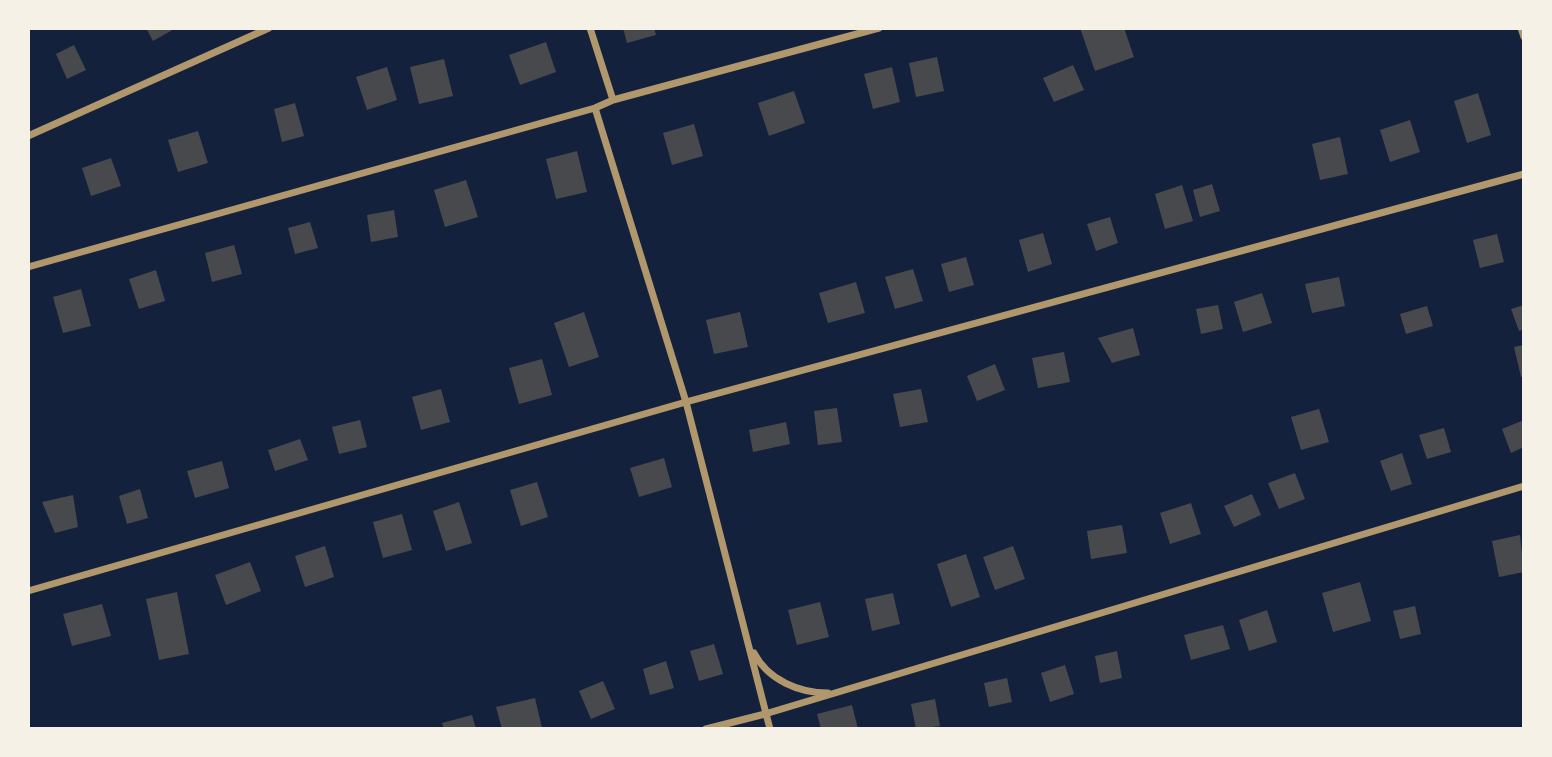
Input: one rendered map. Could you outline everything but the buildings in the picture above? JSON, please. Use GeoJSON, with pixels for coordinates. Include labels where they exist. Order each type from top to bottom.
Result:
{"type":"FeatureCollection","features":[{"type":"Feature","properties":{"kind":"street"},"geometry":{"type":"LineString","coordinates":[[28,136],[269,28]]}},
{"type":"Feature","properties":{"kind":"street"},"geometry":{"type":"LineString","coordinates":[[590,28],[613,100]]}},
{"type":"Feature","properties":{"kind":"street"},"geometry":{"type":"LineString","coordinates":[[28,267],[595,108],[613,100],[879,28]]}},
{"type":"Feature","properties":{"kind":"street"},"geometry":{"type":"LineString","coordinates":[[1521,28],[1524,37]]}},
{"type":"Feature","properties":{"kind":"street"},"geometry":{"type":"LineString","coordinates":[[595,108],[686,402],[770,729]]}},
{"type":"Feature","properties":{"kind":"street"},"geometry":{"type":"LineString","coordinates":[[28,591],[686,402],[1524,174]]}},
{"type":"Feature","properties":{"kind":"street"},"geometry":{"type":"LineString","coordinates":[[706,729],[836,693],[1524,486]]}},
{"type":"Feature","properties":{"kind":"street"},"geometry":{"type":"LineString","coordinates":[[748,639],[759,663],[782,682],[816,693],[836,693]]}}]}
